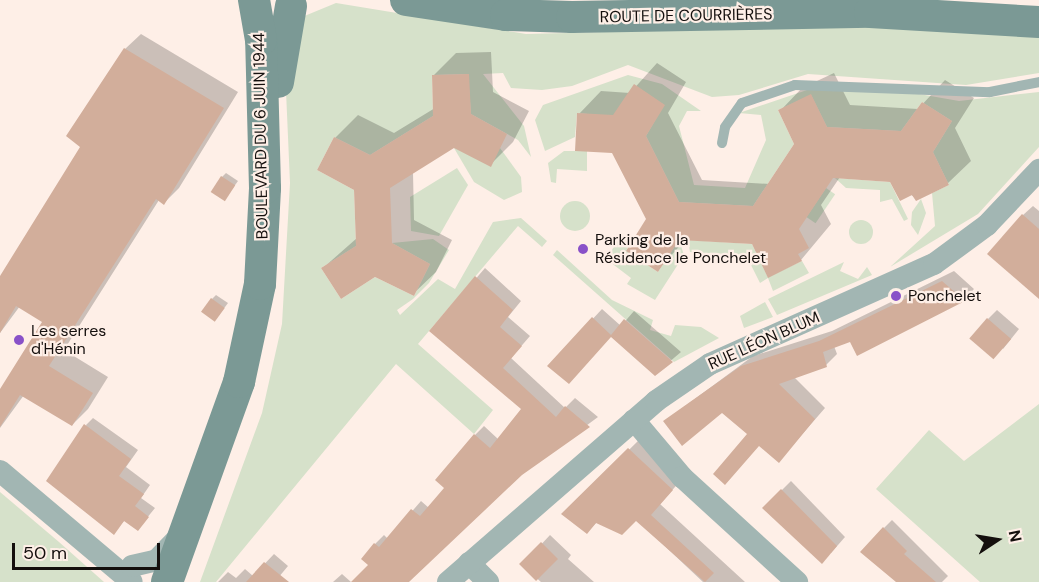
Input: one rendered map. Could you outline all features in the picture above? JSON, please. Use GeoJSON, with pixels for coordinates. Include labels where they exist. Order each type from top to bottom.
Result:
{"type":"FeatureCollection","features":[{"type":"Feature","properties":{"kind":"main road"},"geometry":{"type":"LineString","coordinates":[[254,0],[272,8],[297,3]]}},
{"type":"Feature","properties":{"kind":"main road","name":"BOULEVARD DU 6 JUIN 1944"},"geometry":{"type":"LineString","coordinates":[[167,582],[184,528],[239,382],[260,284],[265,188],[261,40],[254,0]]}},
{"type":"Feature","properties":{"kind":"main road","name":"ROUTE DE COURRIÈRES"},"geometry":{"type":"LineString","coordinates":[[406,0],[550,16],[870,12],[1039,22]]}},
{"type":"Feature","properties":{"kind":"main road","name":"BOULEVARD DU 6 JUIN 1944"},"geometry":{"type":"LineString","coordinates":[[185,582],[255,393],[271,332],[285,185],[278,78],[297,3]]}},
{"type":"Feature","properties":{"kind":"street","name":"RUE LÉON BLUM"},"geometry":{"type":"LineString","coordinates":[[448,582],[634,420],[710,364],[934,264],[987,225],[1039,170]]}},
{"type":"Feature","properties":{"kind":"street"},"geometry":{"type":"LineString","coordinates":[[634,420],[682,477],[797,582]]}},
{"type":"Feature","properties":{"kind":"street"},"geometry":{"type":"LineString","coordinates":[[0,471],[109,560],[132,574],[156,582]]}},
{"type":"Feature","properties":{"kind":"street"},"geometry":{"type":"LineString","coordinates":[[132,574],[158,560],[184,528]]}},
{"type":"Feature","properties":{"kind":"street"},"geometry":{"type":"LineString","coordinates":[[469,563],[488,582]]}},
{"type":"Feature","properties":{"kind":"lane"},"geometry":{"type":"LineString","coordinates":[[722,144],[725,127],[742,103],[795,85],[990,92],[1039,82]]}},
{"type":"Feature","properties":{"kind":"green space"},"geometry":{"type":"Polygon","coordinates":[[[336,3],[526,34],[954,23],[1039,32],[1039,73],[966,85],[808,74],[739,95],[712,97],[628,65],[572,86],[542,90],[511,88],[503,73],[483,74],[524,126],[531,157],[518,140],[471,114],[468,74],[432,75],[433,116],[370,155],[334,137],[317,170],[354,190],[356,246],[321,268],[341,299],[375,277],[414,296],[430,264],[392,243],[433,239],[449,250],[429,283],[413,299],[397,310],[400,315],[438,279],[455,289],[493,222],[521,218],[547,241],[542,247],[518,226],[418,344],[493,410],[474,434],[396,364],[216,582],[200,582],[262,413],[282,324],[290,183],[285,68],[302,17],[336,3]]]}},
{"type":"Feature","properties":{"kind":"green space"},"geometry":{"type":"Polygon","coordinates":[[[628,75],[662,84],[701,111],[687,111],[679,126],[694,185],[745,188],[766,140],[761,115],[739,113],[810,89],[919,94],[959,101],[1039,92],[1039,147],[978,214],[890,267],[935,226],[932,193],[949,185],[933,152],[952,121],[922,102],[901,131],[827,127],[811,95],[778,110],[794,144],[753,206],[679,202],[646,136],[664,105],[634,85],[620,117],[577,113],[575,137],[545,151],[535,120],[543,105],[628,75]]]}},
{"type":"Feature","properties":{"kind":"green space"},"geometry":{"type":"Polygon","coordinates":[[[454,148],[500,148],[521,177],[522,192],[504,200],[474,182],[454,148]]]}},
{"type":"Feature","properties":{"kind":"green space"},"geometry":{"type":"Polygon","coordinates":[[[564,151],[587,151],[587,171],[557,169],[556,183],[551,182],[548,163],[564,151]]]}},
{"type":"Feature","properties":{"kind":"green space"},"geometry":{"type":"Polygon","coordinates":[[[457,168],[468,185],[439,236],[411,231],[410,197],[457,168]]]}},
{"type":"Feature","properties":{"kind":"green space"},"geometry":{"type":"Polygon","coordinates":[[[835,178],[890,182],[908,219],[904,221],[892,199],[880,202],[880,190],[846,188],[835,178]]]}},
{"type":"Feature","properties":{"kind":"green space"},"geometry":{"type":"Polygon","coordinates":[[[826,188],[835,194],[816,223],[806,217],[826,188]]]}},
{"type":"Feature","properties":{"kind":"green space"},"geometry":{"type":"Polygon","coordinates":[[[921,199],[926,213],[918,235],[911,225],[912,212],[921,199]]]}},
{"type":"Feature","properties":{"kind":"green space"},"geometry":{"type":"Polygon","coordinates":[[[575,201],[586,205],[590,216],[586,227],[575,231],[564,227],[560,216],[564,205],[575,201]]]}},
{"type":"Feature","properties":{"kind":"green space"},"geometry":{"type":"Polygon","coordinates":[[[861,220],[869,224],[873,232],[869,240],[861,244],[853,240],[849,232],[853,224],[861,220]]]}},
{"type":"Feature","properties":{"kind":"green space"},"geometry":{"type":"Polygon","coordinates":[[[621,236],[631,242],[626,251],[658,272],[679,240],[684,255],[655,300],[627,284],[631,278],[606,259],[621,236]]]}},
{"type":"Feature","properties":{"kind":"green space"},"geometry":{"type":"Polygon","coordinates":[[[688,240],[752,244],[768,277],[802,261],[809,273],[773,291],[768,278],[760,283],[746,255],[690,252],[688,240]]]}},
{"type":"Feature","properties":{"kind":"green space"},"geometry":{"type":"Polygon","coordinates":[[[557,250],[612,300],[653,320],[650,330],[671,336],[675,325],[701,327],[719,338],[674,362],[553,255],[557,250]]]}},
{"type":"Feature","properties":{"kind":"green space"},"geometry":{"type":"Polygon","coordinates":[[[844,262],[840,271],[858,279],[867,267],[872,275],[777,315],[768,299],[844,262]]]}},
{"type":"Feature","properties":{"kind":"green space"},"geometry":{"type":"Polygon","coordinates":[[[765,302],[773,317],[744,328],[740,316],[765,302]]]}},
{"type":"Feature","properties":{"kind":"green space"},"geometry":{"type":"Polygon","coordinates":[[[1039,404],[1039,582],[980,582],[876,489],[929,430],[964,461],[1039,404]]]}},
{"type":"Feature","properties":{"kind":"green space"},"geometry":{"type":"Polygon","coordinates":[[[0,492],[59,542],[104,582],[0,582],[0,492]]]}},
{"type":"Feature","properties":{"kind":"building"},"geometry":{"type":"Polygon","coordinates":[[[124,48],[224,108],[164,205],[156,199],[49,366],[93,393],[72,426],[20,395],[0,427],[0,389],[42,322],[16,306],[0,333],[0,276],[80,147],[66,136],[124,48]]]}},
{"type":"Feature","properties":{"kind":"building"},"geometry":{"type":"Polygon","coordinates":[[[469,74],[471,114],[507,134],[491,167],[454,148],[390,188],[392,243],[430,264],[414,296],[375,277],[341,299],[321,268],[356,246],[354,190],[317,170],[334,137],[370,155],[433,116],[432,75],[469,74]]]}},
{"type":"Feature","properties":{"kind":"building"},"geometry":{"type":"Polygon","coordinates":[[[634,84],[665,105],[646,136],[679,202],[753,206],[794,144],[778,110],[811,94],[827,127],[901,131],[922,102],[952,121],[933,152],[949,185],[916,201],[912,195],[900,201],[890,182],[833,178],[799,229],[809,248],[798,254],[802,261],[768,278],[752,244],[679,240],[658,272],[626,251],[646,219],[612,153],[575,151],[577,113],[613,115],[634,84]]]}},
{"type":"Feature","properties":{"kind":"building"},"geometry":{"type":"Polygon","coordinates":[[[221,176],[235,185],[225,201],[211,192],[221,176]]]}},
{"type":"Feature","properties":{"kind":"building"},"geometry":{"type":"Polygon","coordinates":[[[1022,214],[1039,229],[1039,299],[987,254],[1022,214]]]}},
{"type":"Feature","properties":{"kind":"building"},"geometry":{"type":"Polygon","coordinates":[[[475,276],[513,310],[500,327],[522,346],[503,368],[556,417],[565,406],[590,427],[522,475],[409,582],[351,582],[368,565],[361,559],[374,543],[379,547],[411,509],[420,516],[444,488],[435,480],[474,434],[490,448],[521,409],[429,331],[475,276]]]}},
{"type":"Feature","properties":{"kind":"building"},"geometry":{"type":"Polygon","coordinates":[[[942,281],[965,301],[857,356],[850,342],[823,352],[827,367],[779,384],[815,419],[779,463],[759,446],[725,485],[713,474],[747,434],[722,413],[682,446],[663,421],[741,366],[819,341],[942,281]]]}},
{"type":"Feature","properties":{"kind":"building"},"geometry":{"type":"Polygon","coordinates":[[[211,298],[225,308],[215,322],[201,312],[211,298]]]}},
{"type":"Feature","properties":{"kind":"building"},"geometry":{"type":"Polygon","coordinates":[[[592,317],[611,335],[624,319],[673,362],[655,376],[611,337],[569,384],[547,366],[592,317]]]}},
{"type":"Feature","properties":{"kind":"building"},"geometry":{"type":"Polygon","coordinates":[[[987,318],[1011,339],[993,359],[969,338],[987,318]]]}},
{"type":"Feature","properties":{"kind":"building"},"geometry":{"type":"Polygon","coordinates":[[[84,424],[131,459],[119,476],[144,494],[135,506],[149,517],[138,531],[124,521],[114,535],[46,481],[84,424]]]}},
{"type":"Feature","properties":{"kind":"building"},"geometry":{"type":"Polygon","coordinates":[[[628,448],[673,490],[651,515],[714,573],[705,582],[636,521],[622,535],[596,523],[587,534],[561,514],[628,448]]]}},
{"type":"Feature","properties":{"kind":"building"},"geometry":{"type":"Polygon","coordinates":[[[781,489],[837,546],[822,564],[762,508],[781,489]]]}},
{"type":"Feature","properties":{"kind":"building"},"geometry":{"type":"Polygon","coordinates":[[[883,527],[907,551],[904,554],[936,582],[896,582],[860,552],[883,527]]]}},
{"type":"Feature","properties":{"kind":"building"},"geometry":{"type":"Polygon","coordinates":[[[541,542],[558,559],[536,581],[519,564],[541,542]]]}},
{"type":"Feature","properties":{"kind":"building"},"geometry":{"type":"Polygon","coordinates":[[[264,562],[289,582],[246,582],[264,562]]]}},
{"type":"Feature","properties":{"kind":"place","name":"Parking de la Résidence le Ponchelet"},"geometry":{"type":"Point","coordinates":[583,249]}},
{"type":"Feature","properties":{"kind":"place","name":"Ponchelet"},"geometry":{"type":"Point","coordinates":[896,296]}},
{"type":"Feature","properties":{"kind":"place","name":"Les serres d'Hénin"},"geometry":{"type":"Point","coordinates":[19,340]}}]}
